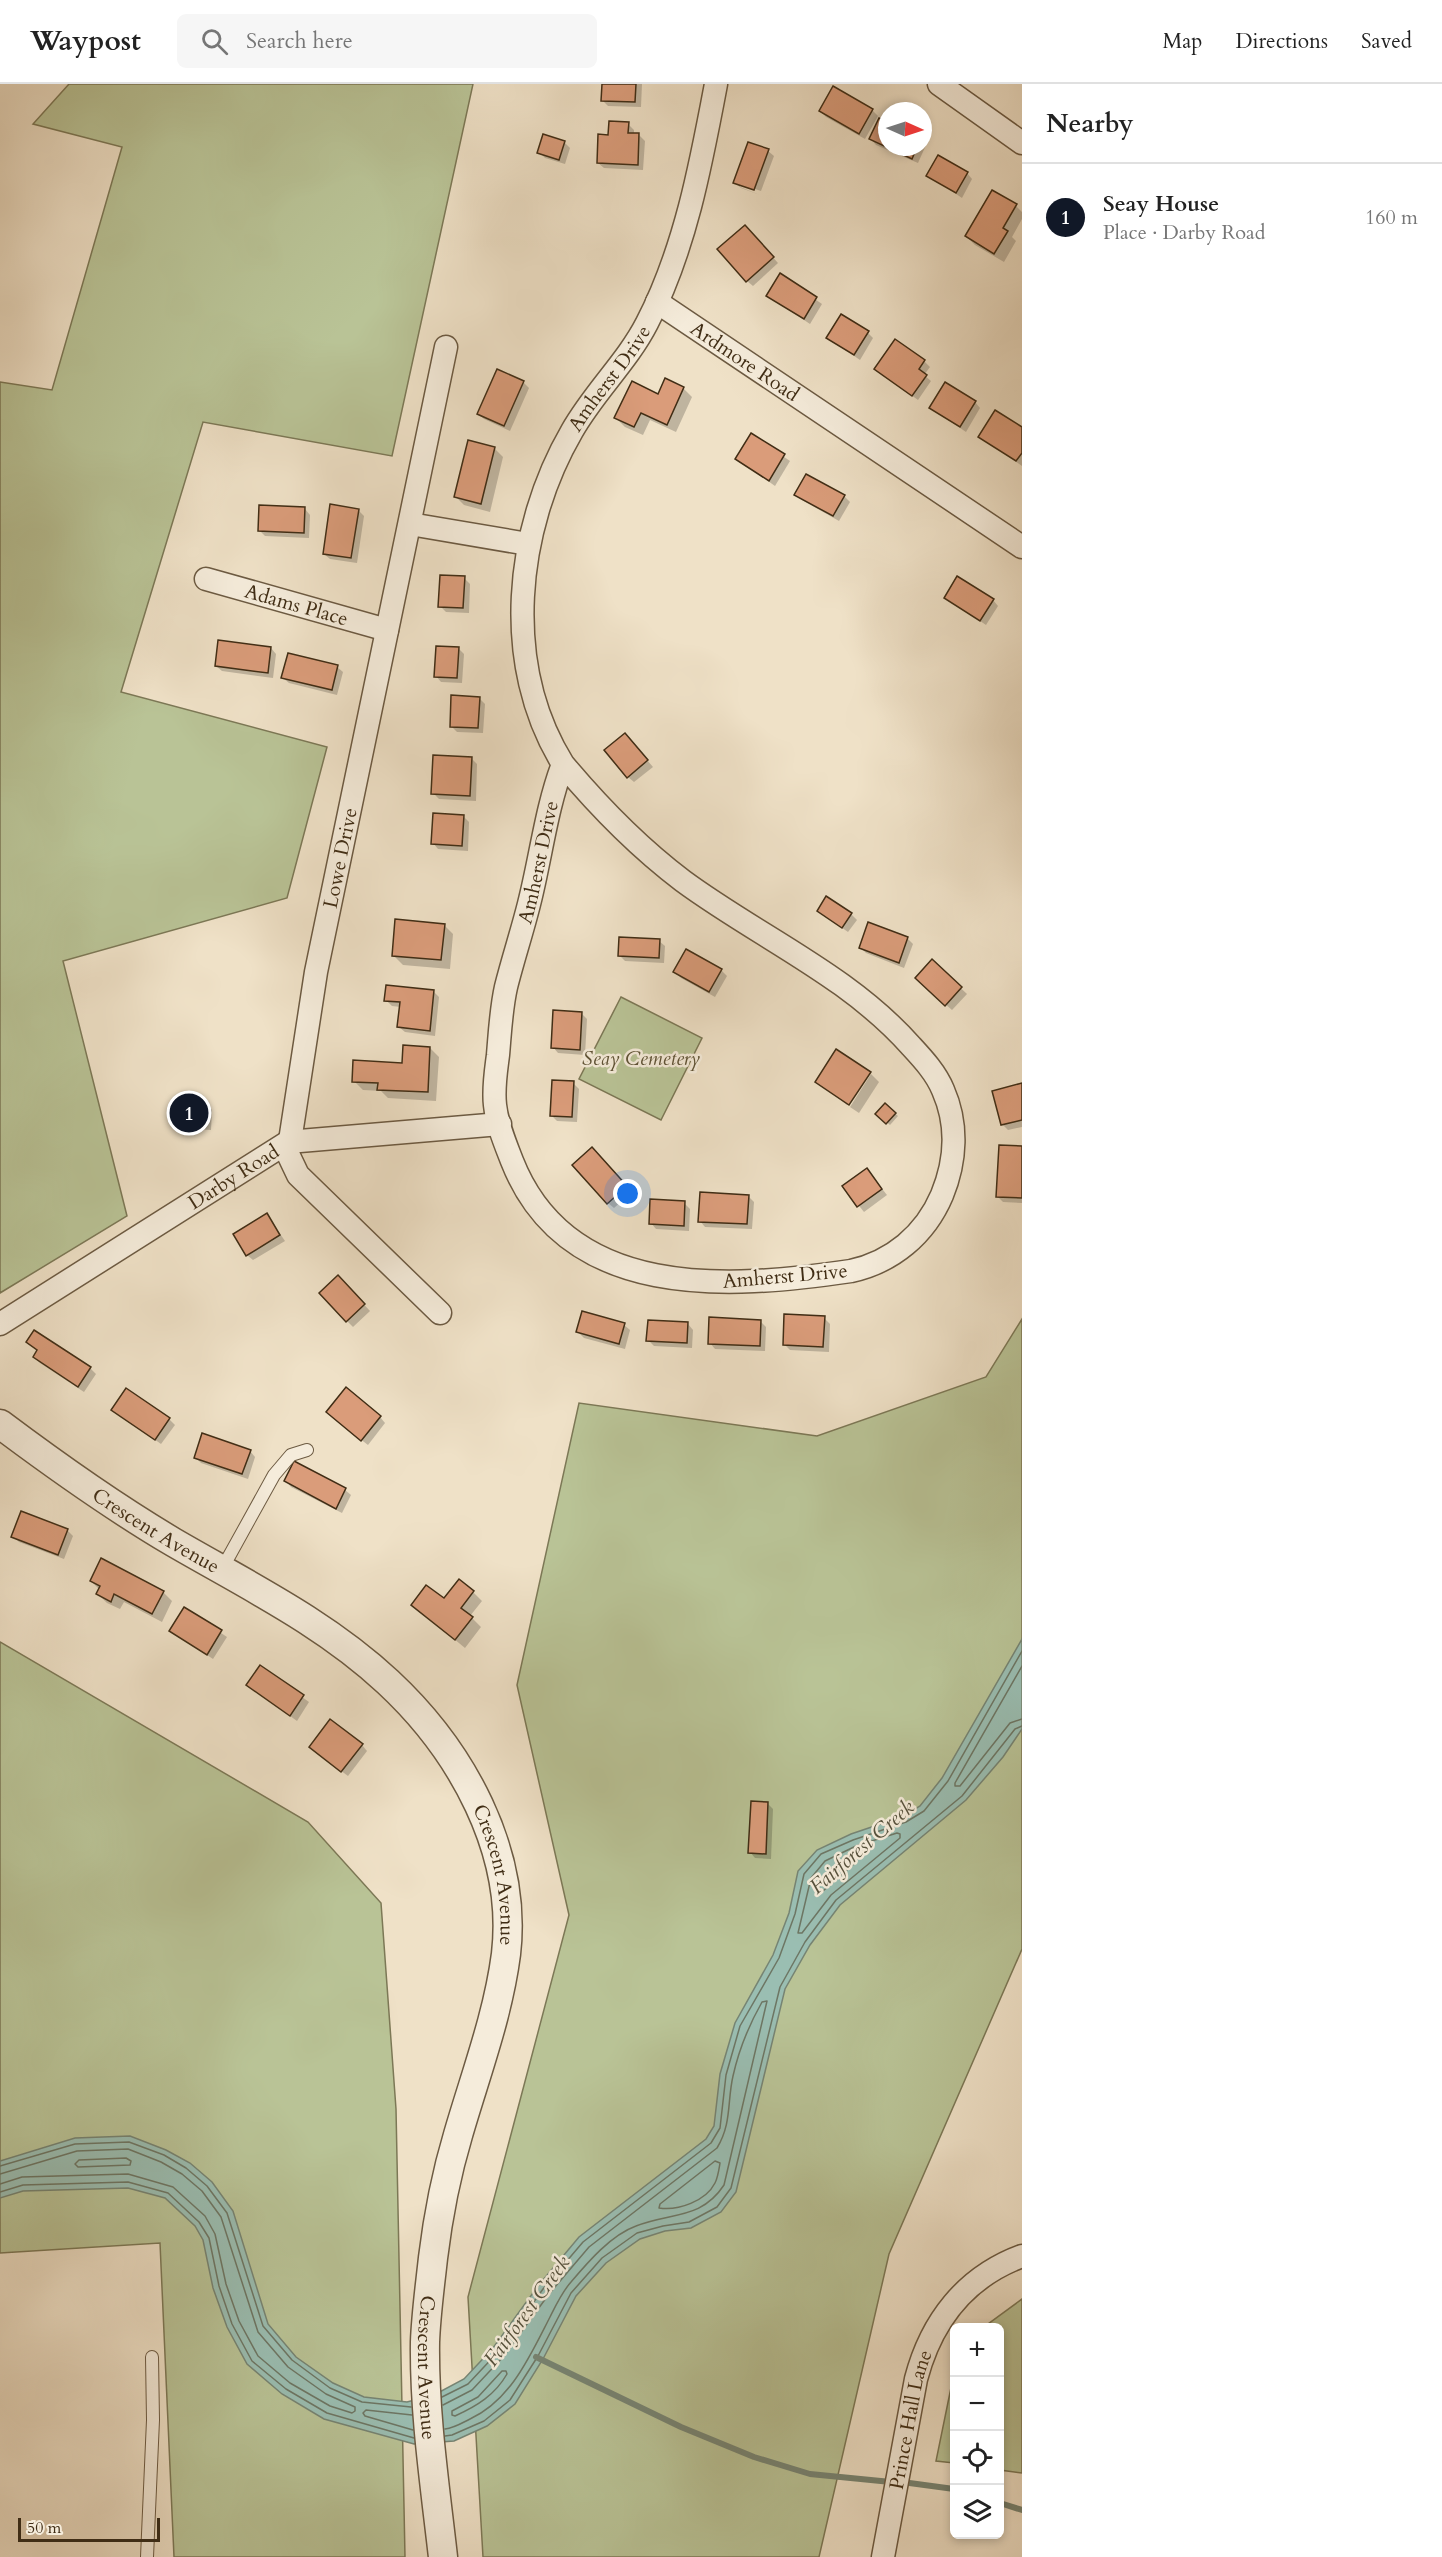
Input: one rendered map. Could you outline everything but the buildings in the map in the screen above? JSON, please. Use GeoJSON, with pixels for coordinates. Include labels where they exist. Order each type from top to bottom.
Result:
{"type":"FeatureCollection","features":[{"type":"Feature","properties":{"kind":"street"},"geometry":{"type":"LineString","coordinates":[[657,302],[686,219],[704,148],[716,84]]}},
{"type":"Feature","properties":{"kind":"street"},"geometry":{"type":"LineString","coordinates":[[939,84],[1022,143]]}},
{"type":"Feature","properties":{"kind":"street","name":"Amherst Drive"},"geometry":{"type":"LineString","coordinates":[[563,764],[553,792],[530,902],[506,989],[495,1086],[495,1106],[504,1142],[527,1193],[542,1215],[582,1249],[605,1260],[649,1274],[684,1280],[782,1280],[851,1271],[879,1263],[904,1246],[930,1217],[944,1191],[952,1166],[954,1131],[947,1101],[927,1063],[898,1031],[857,995],[811,963],[736,917],[659,862],[635,842],[590,797],[563,764],[544,726],[528,662],[523,610],[524,577],[528,544],[541,496],[559,454],[590,404],[635,344],[657,302]]}},
{"type":"Feature","properties":{"kind":"street","name":"Ardmore Road"},"geometry":{"type":"LineString","coordinates":[[657,302],[1022,547]]}},
{"type":"Feature","properties":{"kind":"street","name":"Lowe Drive"},"geometry":{"type":"LineString","coordinates":[[440,1313],[297,1175],[291,1165],[288,1142],[316,972],[446,347]]}},
{"type":"Feature","properties":{"kind":"street"},"geometry":{"type":"LineString","coordinates":[[410,524],[528,544]]}},
{"type":"Feature","properties":{"kind":"street","name":"Adams Place"},"geometry":{"type":"LineString","coordinates":[[206,579],[387,630]]}},
{"type":"Feature","properties":{"kind":"street","name":"Darby Road"},"geometry":{"type":"LineString","coordinates":[[0,1324],[288,1142],[500,1124]]}},
{"type":"Feature","properties":{"kind":"street","name":"Crescent Avenue"},"geometry":{"type":"LineString","coordinates":[[0,1424],[69,1476],[121,1511],[310,1622],[386,1679],[416,1708],[442,1740],[464,1775],[482,1812],[496,1852],[507,1913],[506,1956],[478,2076],[457,2137],[443,2196],[433,2257],[425,2340],[435,2484],[443,2557]]}},
{"type":"Feature","properties":{"kind":"street","name":"Prince Hall Lane"},"geometry":{"type":"LineString","coordinates":[[884,2557],[916,2379],[922,2355],[932,2332],[945,2312],[962,2293],[988,2273],[1022,2256]]}},
{"type":"Feature","properties":{"kind":"lane"},"geometry":{"type":"LineString","coordinates":[[222,1569],[274,1474],[291,1455],[307,1450]]}},
{"type":"Feature","properties":{"kind":"lane"},"geometry":{"type":"LineString","coordinates":[[147,2557],[153,2420],[152,2356]]}},
{"type":"Feature","properties":{"kind":"green space"},"geometry":{"type":"Polygon","coordinates":[[[69,84],[473,84],[392,456],[203,422],[121,692],[327,747],[287,898],[63,961],[127,1216],[0,1293],[0,382],[52,390],[122,147],[33,124],[69,84]]]}},
{"type":"Feature","properties":{"kind":"green space","name":"Seay Cemetery"},"geometry":{"type":"Polygon","coordinates":[[[621,997],[702,1038],[661,1120],[579,1079],[621,997]]]}},
{"type":"Feature","properties":{"kind":"green space"},"geometry":{"type":"Polygon","coordinates":[[[1022,1319],[1022,1949],[889,2254],[819,2557],[483,2557],[468,2297],[569,1915],[517,1685],[579,1403],[817,1436],[986,1377],[1022,1319]]]}},
{"type":"Feature","properties":{"kind":"green space"},"geometry":{"type":"Polygon","coordinates":[[[0,1642],[308,1822],[381,1903],[396,2109],[405,2557],[174,2557],[160,2243],[0,2253],[0,1642]]]}},
{"type":"Feature","properties":{"kind":"green space"},"geometry":{"type":"Polygon","coordinates":[[[1022,2299],[1022,2473],[1004,2471],[1004,2323],[989,2323],[1022,2299]]]}},
{"type":"Feature","properties":{"kind":"green space"},"geometry":{"type":"Polygon","coordinates":[[[950,2393],[950,2463],[936,2461],[950,2393]]]}},
{"type":"Feature","properties":{"kind":"water","name":"Fairforest Creek"},"geometry":{"type":"Polygon","coordinates":[[[1022,1639],[1022,1729],[1003,1757],[966,1800],[840,1905],[810,1945],[785,1989],[736,2192],[721,2212],[691,2228],[665,2231],[640,2239],[606,2263],[576,2296],[543,2359],[515,2404],[487,2426],[454,2441],[414,2444],[324,2419],[282,2394],[247,2364],[227,2327],[213,2288],[203,2240],[195,2226],[165,2198],[128,2188],[23,2191],[0,2198],[0,2161],[75,2138],[130,2136],[166,2150],[190,2163],[212,2182],[233,2211],[268,2324],[296,2357],[333,2383],[364,2397],[407,2402],[434,2395],[464,2379],[493,2348],[538,2286],[579,2237],[706,2139],[714,2126],[720,2074],[735,2023],[773,1955],[789,1913],[798,1871],[817,1850],[851,1834],[904,1816],[920,1806],[942,1778],[1022,1639]]]}},
{"type":"Feature","properties":{"kind":"waterway"},"geometry":{"type":"LineString","coordinates":[[536,2357],[681,2427],[754,2457],[810,2474],[891,2482]]}},
{"type":"Feature","properties":{"kind":"waterway"},"geometry":{"type":"LineString","coordinates":[[902,2482],[950,2488]]}},
{"type":"Feature","properties":{"kind":"waterway"},"geometry":{"type":"LineString","coordinates":[[1004,2504],[1022,2510]]}},
{"type":"Feature","properties":{"kind":"place","name":"Seay House"},"geometry":{"type":"Point","coordinates":[189,1113]}}]}
